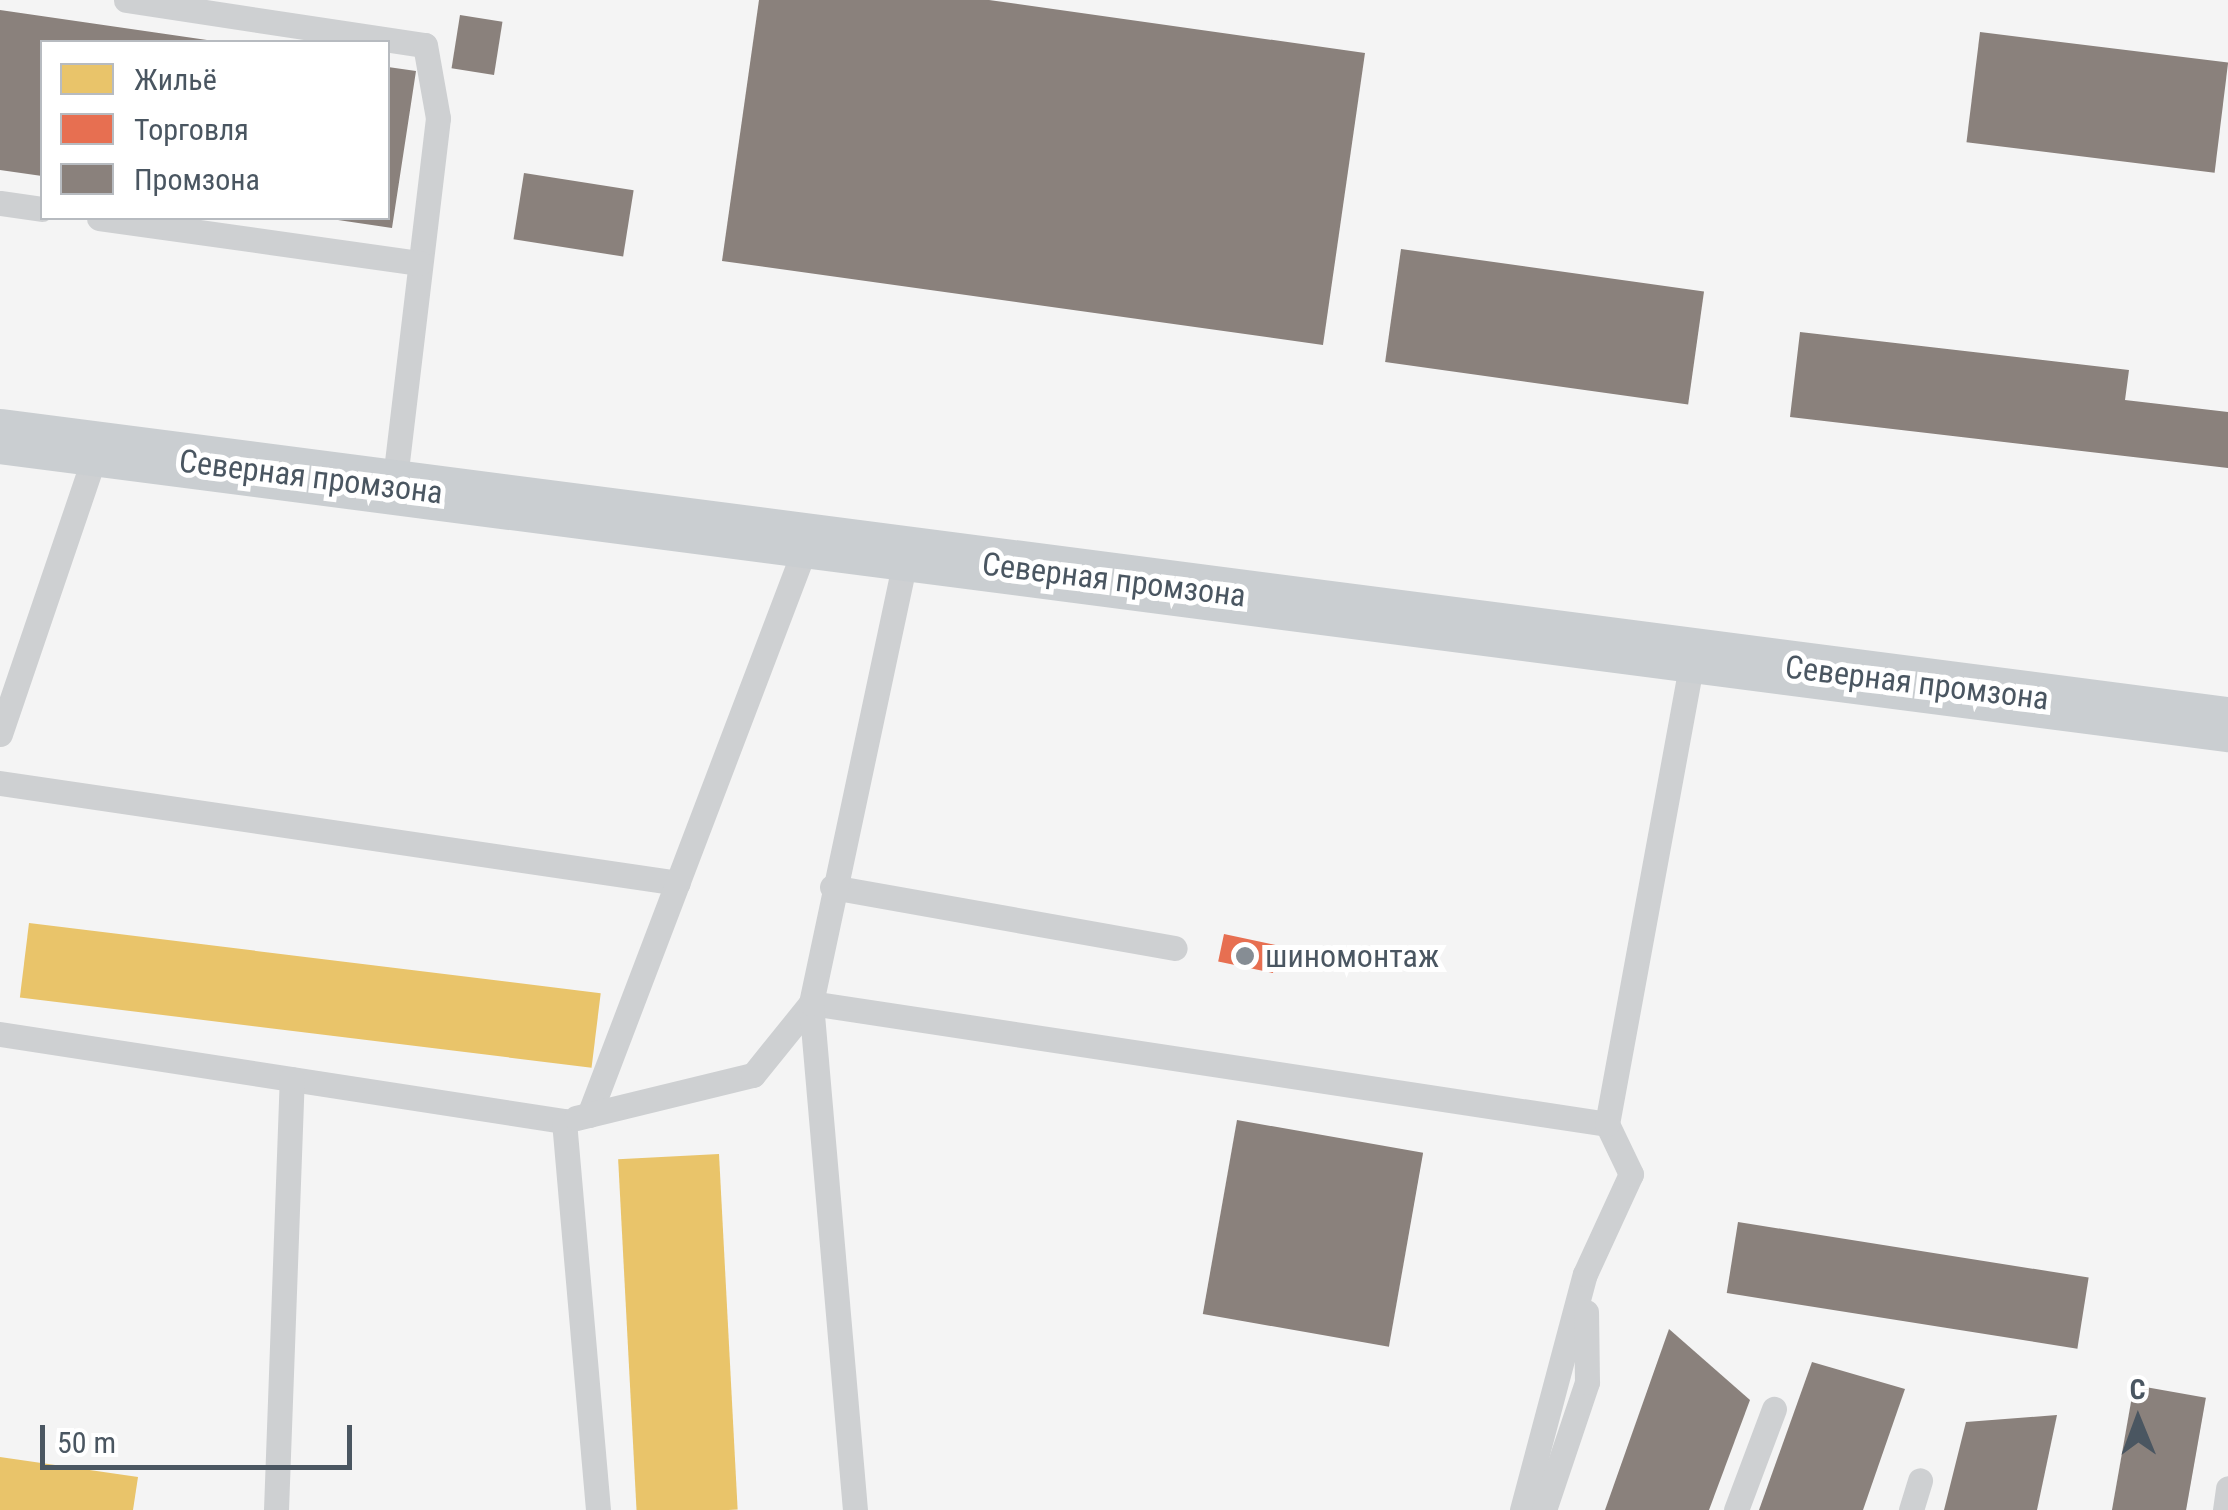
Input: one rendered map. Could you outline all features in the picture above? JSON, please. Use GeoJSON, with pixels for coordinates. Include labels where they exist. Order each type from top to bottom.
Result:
{"type":"FeatureCollection","features":[{"type":"Feature","properties":{"kind":"main road","name":"Северная промзона"},"geometry":{"type":"LineString","coordinates":[[0,436],[2228,724]]}},
{"type":"Feature","properties":{"kind":"lane"},"geometry":{"type":"LineString","coordinates":[[126,0],[424,45],[438,118],[394,488]]}},
{"type":"Feature","properties":{"kind":"lane"},"geometry":{"type":"LineString","coordinates":[[0,204],[40,210]]}},
{"type":"Feature","properties":{"kind":"lane"},"geometry":{"type":"LineString","coordinates":[[112,220],[420,264]]}},
{"type":"Feature","properties":{"kind":"lane"},"geometry":{"type":"LineString","coordinates":[[0,734],[97,449]]}},
{"type":"Feature","properties":{"kind":"lane"},"geometry":{"type":"LineString","coordinates":[[598,1510],[576,1118],[678,882],[808,540]]}},
{"type":"Feature","properties":{"kind":"lane"},"geometry":{"type":"LineString","coordinates":[[854,1510],[811,1003],[832,887],[907,553]]}},
{"type":"Feature","properties":{"kind":"lane"},"geometry":{"type":"LineString","coordinates":[[1522,1510],[1585,1274],[1631,1174],[1607,1124],[1693,654]]}},
{"type":"Feature","properties":{"kind":"lane"},"geometry":{"type":"LineString","coordinates":[[0,784],[678,882]]}},
{"type":"Feature","properties":{"kind":"lane"},"geometry":{"type":"LineString","coordinates":[[832,887],[1175,948]]}},
{"type":"Feature","properties":{"kind":"lane"},"geometry":{"type":"LineString","coordinates":[[811,1003],[1607,1124]]}},
{"type":"Feature","properties":{"kind":"lane"},"geometry":{"type":"LineString","coordinates":[[0,1034],[576,1118],[753,1075],[811,1003]]}},
{"type":"Feature","properties":{"kind":"lane"},"geometry":{"type":"LineString","coordinates":[[276,1510],[292,1079]]}},
{"type":"Feature","properties":{"kind":"lane"},"geometry":{"type":"LineString","coordinates":[[1544,1510],[1587,1382],[1585,1274]]}},
{"type":"Feature","properties":{"kind":"lane"},"geometry":{"type":"LineString","coordinates":[[1736,1510],[1774,1409]]}},
{"type":"Feature","properties":{"kind":"lane"},"geometry":{"type":"LineString","coordinates":[[1911,1510],[1920,1480]]}},
{"type":"Feature","properties":{"kind":"lane"},"geometry":{"type":"LineString","coordinates":[[2225,1510],[2228,1488]]}},
{"type":"Feature","properties":{"kind":"building: Жильё"},"geometry":{"type":"Polygon","coordinates":[[[29,923],[601,993],[592,1068],[20,997],[29,923]]]}},
{"type":"Feature","properties":{"kind":"building: Жильё"},"geometry":{"type":"Polygon","coordinates":[[[719,1154],[738,1510],[637,1510],[618,1159],[719,1154]]]}},
{"type":"Feature","properties":{"kind":"building: Жильё"},"geometry":{"type":"Polygon","coordinates":[[[0,1457],[138,1477],[133,1510],[0,1510],[0,1457]]]}},
{"type":"Feature","properties":{"kind":"building: Торговля"},"geometry":{"type":"Polygon","coordinates":[[[1224,934],[1279,946],[1273,973],[1218,961],[1224,934]]]}},
{"type":"Feature","properties":{"kind":"building: Промзона"},"geometry":{"type":"Polygon","coordinates":[[[759,0],[989,0],[1365,53],[1323,345],[722,261],[759,0]]]}},
{"type":"Feature","properties":{"kind":"building: Промзона"},"geometry":{"type":"Polygon","coordinates":[[[0,10],[207,40],[40,40],[40,176],[0,170],[0,10]]]}},
{"type":"Feature","properties":{"kind":"building: Промзона"},"geometry":{"type":"Polygon","coordinates":[[[460,15],[502,22],[494,75],[452,68],[460,15]]]}},
{"type":"Feature","properties":{"kind":"building: Промзона"},"geometry":{"type":"Polygon","coordinates":[[[1980,32],[2228,62],[2215,173],[1966,142],[1980,32]]]}},
{"type":"Feature","properties":{"kind":"building: Промзона"},"geometry":{"type":"Polygon","coordinates":[[[390,67],[416,71],[392,228],[338,220],[390,220],[390,67]]]}},
{"type":"Feature","properties":{"kind":"building: Промзона"},"geometry":{"type":"Polygon","coordinates":[[[524,173],[634,190],[623,257],[514,239],[524,173]]]}},
{"type":"Feature","properties":{"kind":"building: Промзона"},"geometry":{"type":"Polygon","coordinates":[[[1401,249],[1704,292],[1688,404],[1385,362],[1401,249]]]}},
{"type":"Feature","properties":{"kind":"building: Промзона"},"geometry":{"type":"Polygon","coordinates":[[[1800,332],[2129,370],[2125,400],[2228,412],[2228,468],[1790,417],[1800,332]]]}},
{"type":"Feature","properties":{"kind":"building: Промзона"},"geometry":{"type":"Polygon","coordinates":[[[1237,1120],[1423,1153],[1389,1347],[1203,1314],[1237,1120]]]}},
{"type":"Feature","properties":{"kind":"building: Промзона"},"geometry":{"type":"Polygon","coordinates":[[[1738,1222],[2089,1278],[2077,1349],[1727,1293],[1738,1222]]]}},
{"type":"Feature","properties":{"kind":"building: Промзона"},"geometry":{"type":"Polygon","coordinates":[[[1669,1329],[1750,1400],[1709,1510],[1605,1510],[1669,1329]]]}},
{"type":"Feature","properties":{"kind":"building: Промзона"},"geometry":{"type":"Polygon","coordinates":[[[1812,1362],[1905,1389],[1863,1510],[1759,1510],[1812,1362]]]}},
{"type":"Feature","properties":{"kind":"building: Промзона"},"geometry":{"type":"Polygon","coordinates":[[[2134,1385],[2206,1398],[2186,1510],[2112,1510],[2134,1385]]]}},
{"type":"Feature","properties":{"kind":"building: Промзона"},"geometry":{"type":"Polygon","coordinates":[[[2057,1415],[2037,1510],[1944,1510],[1966,1422],[2057,1415]]]}},
{"type":"Feature","properties":{"kind":"place","name":"шиномонтаж"},"geometry":{"type":"Point","coordinates":[1245,956]}}]}
